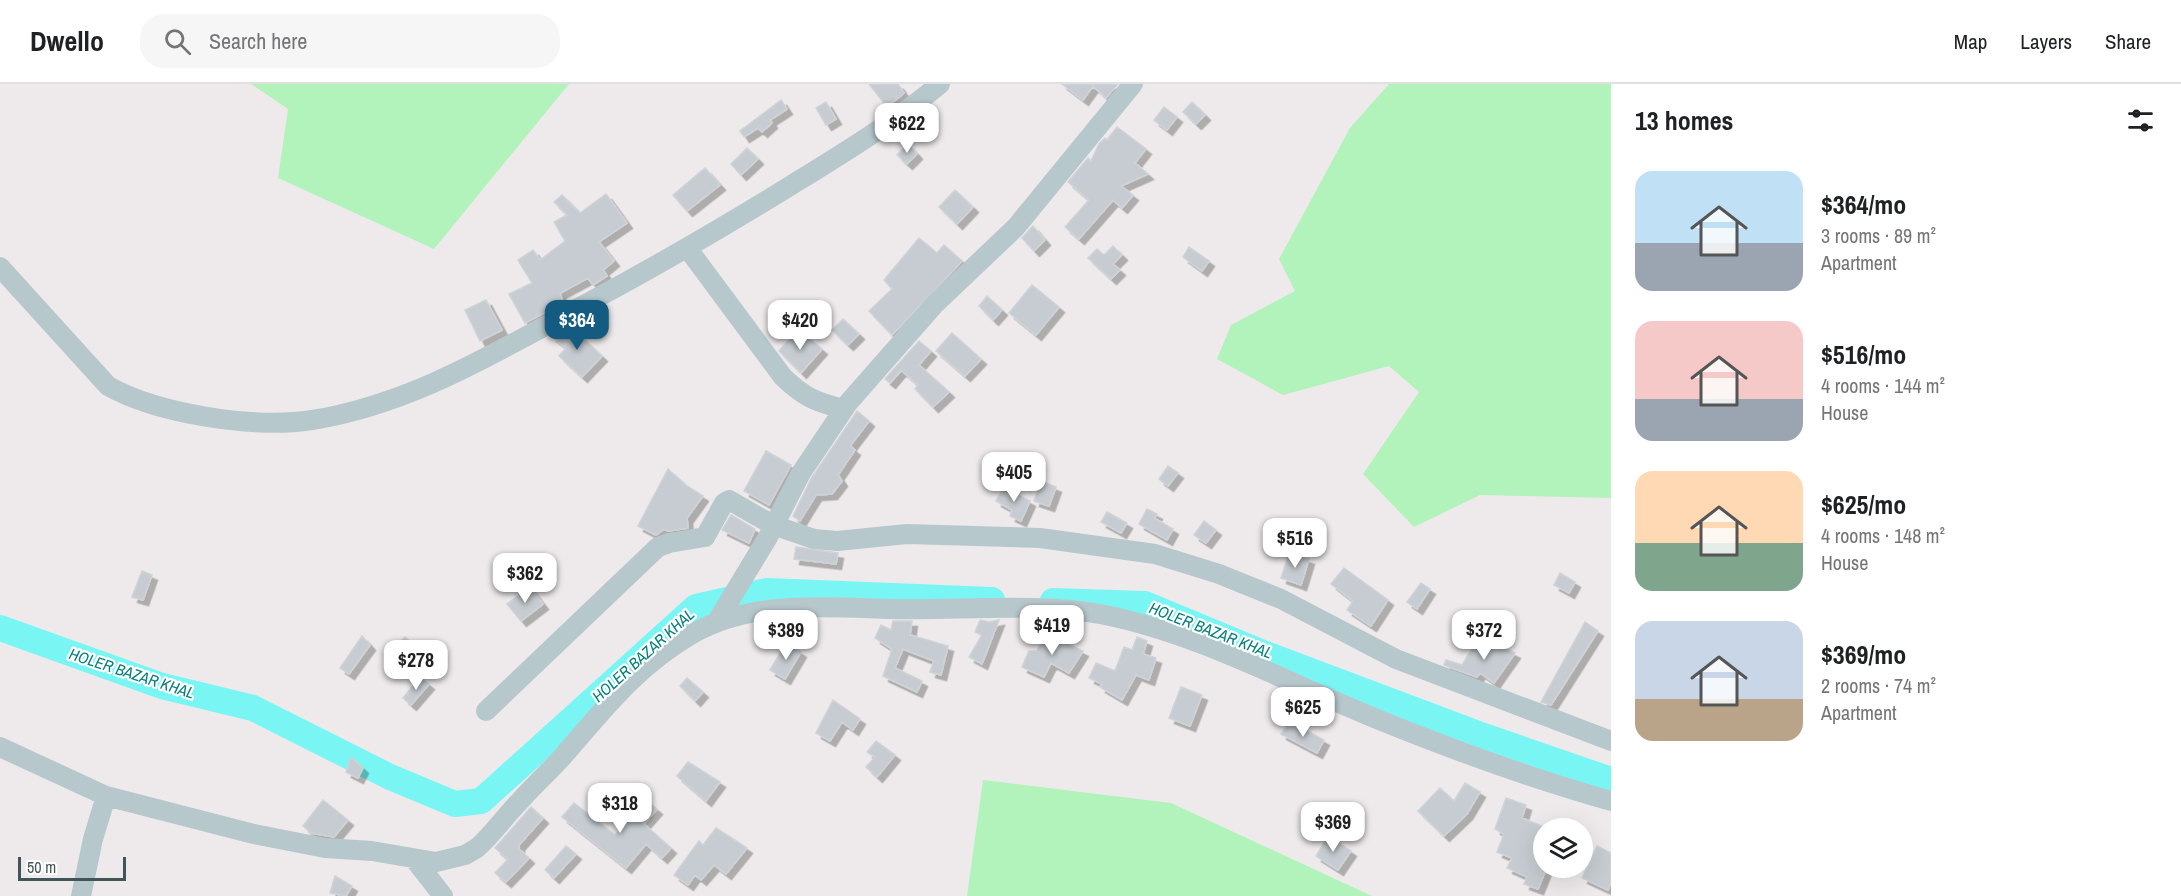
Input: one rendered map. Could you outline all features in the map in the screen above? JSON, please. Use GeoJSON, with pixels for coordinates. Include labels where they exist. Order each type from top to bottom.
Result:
{"type":"FeatureCollection","features":[{"type":"Feature","properties":{"kind":"street"},"geometry":{"type":"LineString","coordinates":[[0,267],[108,386],[125,395],[167,410],[224,419],[310,420],[368,406],[444,380],[688,249],[872,136],[940,84]]}},
{"type":"Feature","properties":{"kind":"street"},"geometry":{"type":"LineString","coordinates":[[718,618],[755,561],[801,473],[844,410],[890,353],[935,304],[1016,227],[1133,84]]}},
{"type":"Feature","properties":{"kind":"street"},"geometry":{"type":"LineString","coordinates":[[688,249],[783,377],[801,395],[817,403],[844,410]]}},
{"type":"Feature","properties":{"kind":"street"},"geometry":{"type":"LineString","coordinates":[[486,711],[658,548],[669,543],[705,537],[724,503],[729,501],[773,525],[814,539],[837,541],[907,534],[1041,538],[1155,554],[1219,574],[1281,598],[1396,659],[1611,741]]}},
{"type":"Feature","properties":{"kind":"street"},"geometry":{"type":"LineString","coordinates":[[0,747],[106,796],[325,848],[372,851],[436,862],[453,859],[477,848],[561,759],[626,682],[678,642],[718,618],[759,610],[796,608],[1071,611],[1103,615],[1190,642],[1266,670],[1371,717],[1559,786],[1611,801]]}},
{"type":"Feature","properties":{"kind":"street"},"geometry":{"type":"LineString","coordinates":[[81,896],[93,839],[106,796]]}},
{"type":"Feature","properties":{"kind":"street"},"geometry":{"type":"LineString","coordinates":[[415,860],[443,896]]}},
{"type":"Feature","properties":{"kind":"green space"},"geometry":{"type":"Polygon","coordinates":[[[251,84],[569,84],[434,249],[278,178],[288,109],[251,84]]]}},
{"type":"Feature","properties":{"kind":"green space"},"geometry":{"type":"Polygon","coordinates":[[[1389,84],[1611,84],[1611,498],[1480,495],[1414,527],[1363,474],[1419,392],[1389,366],[1283,395],[1217,359],[1231,325],[1295,291],[1279,259],[1350,128],[1389,84]]]}},
{"type":"Feature","properties":{"kind":"green space"},"geometry":{"type":"Polygon","coordinates":[[[983,780],[1171,803],[1372,896],[967,896],[983,780]]]}},
{"type":"Feature","properties":{"kind":"building"},"geometry":{"type":"Polygon","coordinates":[[[869,84],[898,84],[904,93],[887,107],[869,84]]]}},
{"type":"Feature","properties":{"kind":"building"},"geometry":{"type":"Polygon","coordinates":[[[1062,84],[1118,84],[1106,98],[1093,86],[1083,100],[1062,84]]]}},
{"type":"Feature","properties":{"kind":"building"},"geometry":{"type":"Polygon","coordinates":[[[781,100],[787,109],[770,120],[772,123],[762,132],[758,128],[744,137],[740,131],[781,100]]]}},
{"type":"Feature","properties":{"kind":"building"},"geometry":{"type":"Polygon","coordinates":[[[826,102],[836,119],[826,125],[816,108],[826,102]]]}},
{"type":"Feature","properties":{"kind":"building"},"geometry":{"type":"Polygon","coordinates":[[[1192,102],[1205,115],[1196,124],[1183,112],[1192,102]]]}},
{"type":"Feature","properties":{"kind":"building"},"geometry":{"type":"Polygon","coordinates":[[[1164,107],[1177,117],[1167,130],[1154,120],[1164,107]]]}},
{"type":"Feature","properties":{"kind":"building"},"geometry":{"type":"Polygon","coordinates":[[[1117,127],[1146,149],[1135,163],[1148,174],[1121,186],[1133,195],[1122,208],[1113,200],[1079,239],[1065,227],[1089,200],[1068,182],[1088,158],[1091,161],[1099,144],[1105,138],[1107,140],[1117,127]]]}},
{"type":"Feature","properties":{"kind":"building"},"geometry":{"type":"Polygon","coordinates":[[[908,144],[917,154],[907,164],[897,155],[908,144]]]}},
{"type":"Feature","properties":{"kind":"building"},"geometry":{"type":"Polygon","coordinates":[[[747,148],[758,159],[741,175],[731,164],[747,148]]]}},
{"type":"Feature","properties":{"kind":"building"},"geometry":{"type":"Polygon","coordinates":[[[705,168],[720,185],[687,211],[673,195],[705,168]]]}},
{"type":"Feature","properties":{"kind":"building"},"geometry":{"type":"Polygon","coordinates":[[[955,190],[973,207],[957,224],[939,207],[955,190]]]}},
{"type":"Feature","properties":{"kind":"building"},"geometry":{"type":"Polygon","coordinates":[[[606,194],[627,223],[599,242],[614,261],[603,270],[607,276],[593,285],[588,278],[560,293],[563,303],[525,323],[509,294],[532,283],[518,260],[533,250],[540,260],[565,241],[554,222],[567,215],[554,202],[562,195],[580,213],[606,194]]]}},
{"type":"Feature","properties":{"kind":"building"},"geometry":{"type":"Polygon","coordinates":[[[1033,226],[1045,240],[1034,251],[1022,238],[1033,226]]]}},
{"type":"Feature","properties":{"kind":"building"},"geometry":{"type":"Polygon","coordinates":[[[919,238],[937,253],[944,245],[962,261],[892,335],[869,311],[892,289],[884,280],[919,238]]]}},
{"type":"Feature","properties":{"kind":"building"},"geometry":{"type":"Polygon","coordinates":[[[1113,246],[1122,255],[1113,264],[1120,270],[1111,279],[1088,258],[1097,249],[1104,255],[1113,246]]]}},
{"type":"Feature","properties":{"kind":"building"},"geometry":{"type":"Polygon","coordinates":[[[1189,247],[1209,261],[1202,271],[1183,257],[1189,247]]]}},
{"type":"Feature","properties":{"kind":"building"},"geometry":{"type":"Polygon","coordinates":[[[1032,285],[1059,307],[1036,335],[1009,313],[1032,285]]]}},
{"type":"Feature","properties":{"kind":"building"},"geometry":{"type":"Polygon","coordinates":[[[987,296],[1002,310],[993,320],[979,306],[987,296]]]}},
{"type":"Feature","properties":{"kind":"building"},"geometry":{"type":"Polygon","coordinates":[[[486,300],[502,330],[480,341],[465,310],[486,300]]]}},
{"type":"Feature","properties":{"kind":"building"},"geometry":{"type":"Polygon","coordinates":[[[843,319],[859,334],[848,345],[832,330],[843,319]]]}},
{"type":"Feature","properties":{"kind":"building"},"geometry":{"type":"Polygon","coordinates":[[[570,326],[602,356],[582,377],[559,356],[566,348],[551,336],[570,326]]]}},
{"type":"Feature","properties":{"kind":"building"},"geometry":{"type":"Polygon","coordinates":[[[798,329],[822,349],[801,373],[779,351],[798,329]]]}},
{"type":"Feature","properties":{"kind":"building"},"geometry":{"type":"Polygon","coordinates":[[[952,333],[981,359],[965,376],[936,351],[952,333]]]}},
{"type":"Feature","properties":{"kind":"building"},"geometry":{"type":"Polygon","coordinates":[[[919,341],[931,351],[919,365],[949,392],[933,407],[915,389],[918,385],[901,370],[890,383],[885,379],[919,341]]]}},
{"type":"Feature","properties":{"kind":"building"},"geometry":{"type":"Polygon","coordinates":[[[857,411],[869,421],[850,446],[855,450],[838,475],[842,481],[832,494],[816,495],[800,521],[793,516],[811,479],[857,411]]]}},
{"type":"Feature","properties":{"kind":"building"},"geometry":{"type":"Polygon","coordinates":[[[766,451],[791,465],[769,505],[744,491],[766,451]]]}},
{"type":"Feature","properties":{"kind":"building"},"geometry":{"type":"Polygon","coordinates":[[[1168,466],[1178,473],[1168,486],[1159,479],[1168,466]]]}},
{"type":"Feature","properties":{"kind":"building"},"geometry":{"type":"Polygon","coordinates":[[[668,469],[687,486],[703,496],[687,518],[688,528],[668,531],[664,529],[656,535],[638,526],[668,469]]]}},
{"type":"Feature","properties":{"kind":"building"},"geometry":{"type":"Polygon","coordinates":[[[1041,481],[1056,487],[1049,506],[1034,501],[1041,481]]]}},
{"type":"Feature","properties":{"kind":"building"},"geometry":{"type":"Polygon","coordinates":[[[1004,487],[1030,501],[1021,521],[1010,516],[1012,510],[996,501],[1004,487]]]}},
{"type":"Feature","properties":{"kind":"building"},"geometry":{"type":"Polygon","coordinates":[[[1147,509],[1157,514],[1154,518],[1173,529],[1167,540],[1139,524],[1147,509]]]}},
{"type":"Feature","properties":{"kind":"building"},"geometry":{"type":"Polygon","coordinates":[[[1107,512],[1127,523],[1121,533],[1101,522],[1107,512]]]}},
{"type":"Feature","properties":{"kind":"building"},"geometry":{"type":"Polygon","coordinates":[[[731,515],[755,529],[749,543],[722,530],[731,515]]]}},
{"type":"Feature","properties":{"kind":"building"},"geometry":{"type":"Polygon","coordinates":[[[1204,521],[1216,530],[1206,543],[1194,535],[1204,521]]]}},
{"type":"Feature","properties":{"kind":"building"},"geometry":{"type":"Polygon","coordinates":[[[796,547],[838,553],[836,564],[794,559],[796,547]]]}},
{"type":"Feature","properties":{"kind":"building"},"geometry":{"type":"Polygon","coordinates":[[[1289,553],[1309,559],[1301,585],[1281,578],[1289,553]]]}},
{"type":"Feature","properties":{"kind":"building"},"geometry":{"type":"Polygon","coordinates":[[[1344,568],[1388,600],[1371,626],[1347,610],[1353,601],[1331,584],[1344,568]]]}},
{"type":"Feature","properties":{"kind":"building"},"geometry":{"type":"Polygon","coordinates":[[[142,571],[152,575],[143,600],[132,597],[142,571]]]}},
{"type":"Feature","properties":{"kind":"building"},"geometry":{"type":"Polygon","coordinates":[[[1560,573],[1575,582],[1569,593],[1554,585],[1560,573]]]}},
{"type":"Feature","properties":{"kind":"building"},"geometry":{"type":"Polygon","coordinates":[[[1421,583],[1430,589],[1417,609],[1407,602],[1421,583]]]}},
{"type":"Feature","properties":{"kind":"building"},"geometry":{"type":"Polygon","coordinates":[[[530,587],[543,604],[521,621],[507,604],[530,587]]]}},
{"type":"Feature","properties":{"kind":"building"},"geometry":{"type":"Polygon","coordinates":[[[980,620],[989,622],[999,620],[982,664],[969,657],[982,635],[975,632],[980,620]]]}},
{"type":"Feature","properties":{"kind":"building"},"geometry":{"type":"Polygon","coordinates":[[[893,621],[912,621],[910,635],[948,646],[941,675],[930,672],[934,661],[903,649],[895,668],[922,681],[917,692],[883,676],[892,649],[875,638],[881,625],[891,630],[893,621]]]}},
{"type":"Feature","properties":{"kind":"building"},"geometry":{"type":"Polygon","coordinates":[[[1585,622],[1598,631],[1551,705],[1541,702],[1585,622]]]}},
{"type":"Feature","properties":{"kind":"building"},"geometry":{"type":"Polygon","coordinates":[[[1045,633],[1083,651],[1069,673],[1051,663],[1044,677],[1022,667],[1029,651],[1037,651],[1045,633]]]}},
{"type":"Feature","properties":{"kind":"building"},"geometry":{"type":"Polygon","coordinates":[[[362,636],[370,645],[349,674],[340,668],[362,636]]]}},
{"type":"Feature","properties":{"kind":"building"},"geometry":{"type":"Polygon","coordinates":[[[405,637],[420,650],[408,664],[393,650],[405,637]]]}},
{"type":"Feature","properties":{"kind":"building"},"geometry":{"type":"Polygon","coordinates":[[[1137,637],[1147,641],[1143,654],[1156,658],[1149,680],[1136,675],[1122,700],[1100,687],[1102,684],[1089,678],[1096,663],[1115,671],[1124,647],[1132,650],[1137,637]]]}},
{"type":"Feature","properties":{"kind":"building"},"geometry":{"type":"Polygon","coordinates":[[[1478,639],[1497,650],[1500,646],[1515,653],[1494,683],[1480,673],[1477,677],[1444,665],[1446,660],[1462,665],[1478,639]]]}},
{"type":"Feature","properties":{"kind":"building"},"geometry":{"type":"Polygon","coordinates":[[[786,643],[801,652],[785,679],[770,670],[786,643]]]}},
{"type":"Feature","properties":{"kind":"building"},"geometry":{"type":"Polygon","coordinates":[[[420,677],[429,684],[411,705],[403,698],[420,677]]]}},
{"type":"Feature","properties":{"kind":"building"},"geometry":{"type":"Polygon","coordinates":[[[687,678],[703,692],[695,701],[680,686],[687,678]]]}},
{"type":"Feature","properties":{"kind":"building"},"geometry":{"type":"Polygon","coordinates":[[[1181,687],[1202,695],[1190,726],[1169,718],[1181,687]]]}},
{"type":"Feature","properties":{"kind":"building"},"geometry":{"type":"Polygon","coordinates":[[[833,700],[860,719],[853,730],[842,722],[830,741],[816,733],[833,700]]]}},
{"type":"Feature","properties":{"kind":"building"},"geometry":{"type":"Polygon","coordinates":[[[1289,723],[1303,732],[1304,729],[1324,740],[1317,753],[1281,734],[1289,723]]]}},
{"type":"Feature","properties":{"kind":"building"},"geometry":{"type":"Polygon","coordinates":[[[876,741],[895,755],[877,777],[866,767],[875,757],[867,752],[876,741]]]}},
{"type":"Feature","properties":{"kind":"building"},"geometry":{"type":"Polygon","coordinates":[[[351,757],[363,768],[358,778],[346,772],[351,757]]]}},
{"type":"Feature","properties":{"kind":"building"},"geometry":{"type":"Polygon","coordinates":[[[688,762],[720,782],[706,801],[677,776],[688,762]]]}},
{"type":"Feature","properties":{"kind":"building"},"geometry":{"type":"Polygon","coordinates":[[[1465,783],[1480,792],[1467,814],[1444,836],[1418,811],[1440,788],[1454,801],[1465,783]]]}},
{"type":"Feature","properties":{"kind":"building"},"geometry":{"type":"Polygon","coordinates":[[[1506,798],[1526,805],[1522,818],[1533,822],[1533,878],[1542,878],[1538,889],[1524,884],[1527,877],[1507,868],[1512,858],[1497,852],[1504,834],[1495,829],[1506,798]]]}},
{"type":"Feature","properties":{"kind":"building"},"geometry":{"type":"Polygon","coordinates":[[[323,800],[348,820],[334,837],[311,833],[303,826],[323,800]]]}},
{"type":"Feature","properties":{"kind":"building"},"geometry":{"type":"Polygon","coordinates":[[[646,800],[657,809],[644,824],[671,848],[662,858],[646,844],[626,868],[562,817],[574,803],[615,835],[646,800]]]}},
{"type":"Feature","properties":{"kind":"building"},"geometry":{"type":"Polygon","coordinates":[[[531,807],[543,818],[519,845],[519,849],[529,858],[506,882],[495,873],[508,859],[495,848],[531,807]]]}},
{"type":"Feature","properties":{"kind":"building"},"geometry":{"type":"Polygon","coordinates":[[[716,828],[747,848],[726,874],[714,865],[701,880],[695,875],[688,885],[674,875],[699,841],[703,845],[716,828]]]}},
{"type":"Feature","properties":{"kind":"building"},"geometry":{"type":"Polygon","coordinates":[[[1328,836],[1351,851],[1338,870],[1316,856],[1328,836]]]}},
{"type":"Feature","properties":{"kind":"building"},"geometry":{"type":"Polygon","coordinates":[[[566,846],[576,854],[554,878],[545,870],[566,846]]]}},
{"type":"Feature","properties":{"kind":"building"},"geometry":{"type":"Polygon","coordinates":[[[1597,846],[1611,853],[1611,882],[1608,890],[1582,878],[1593,878],[1593,855],[1597,846]]]}},
{"type":"Feature","properties":{"kind":"building"},"geometry":{"type":"Polygon","coordinates":[[[335,876],[352,886],[346,896],[330,893],[335,876]]]}},
{"type":"Feature","properties":{"kind":"waterway","name":"HOLER BAZAR KHAL"},"geometry":{"type":"LineString","coordinates":[[0,628],[162,686],[253,708],[390,777],[455,804],[481,801],[696,607],[767,591],[992,600]]}},
{"type":"Feature","properties":{"kind":"waterway","name":"HOLER BAZAR KHAL"},"geometry":{"type":"LineString","coordinates":[[1053,601],[1145,604],[1263,653],[1478,734],[1611,780]]}}]}
